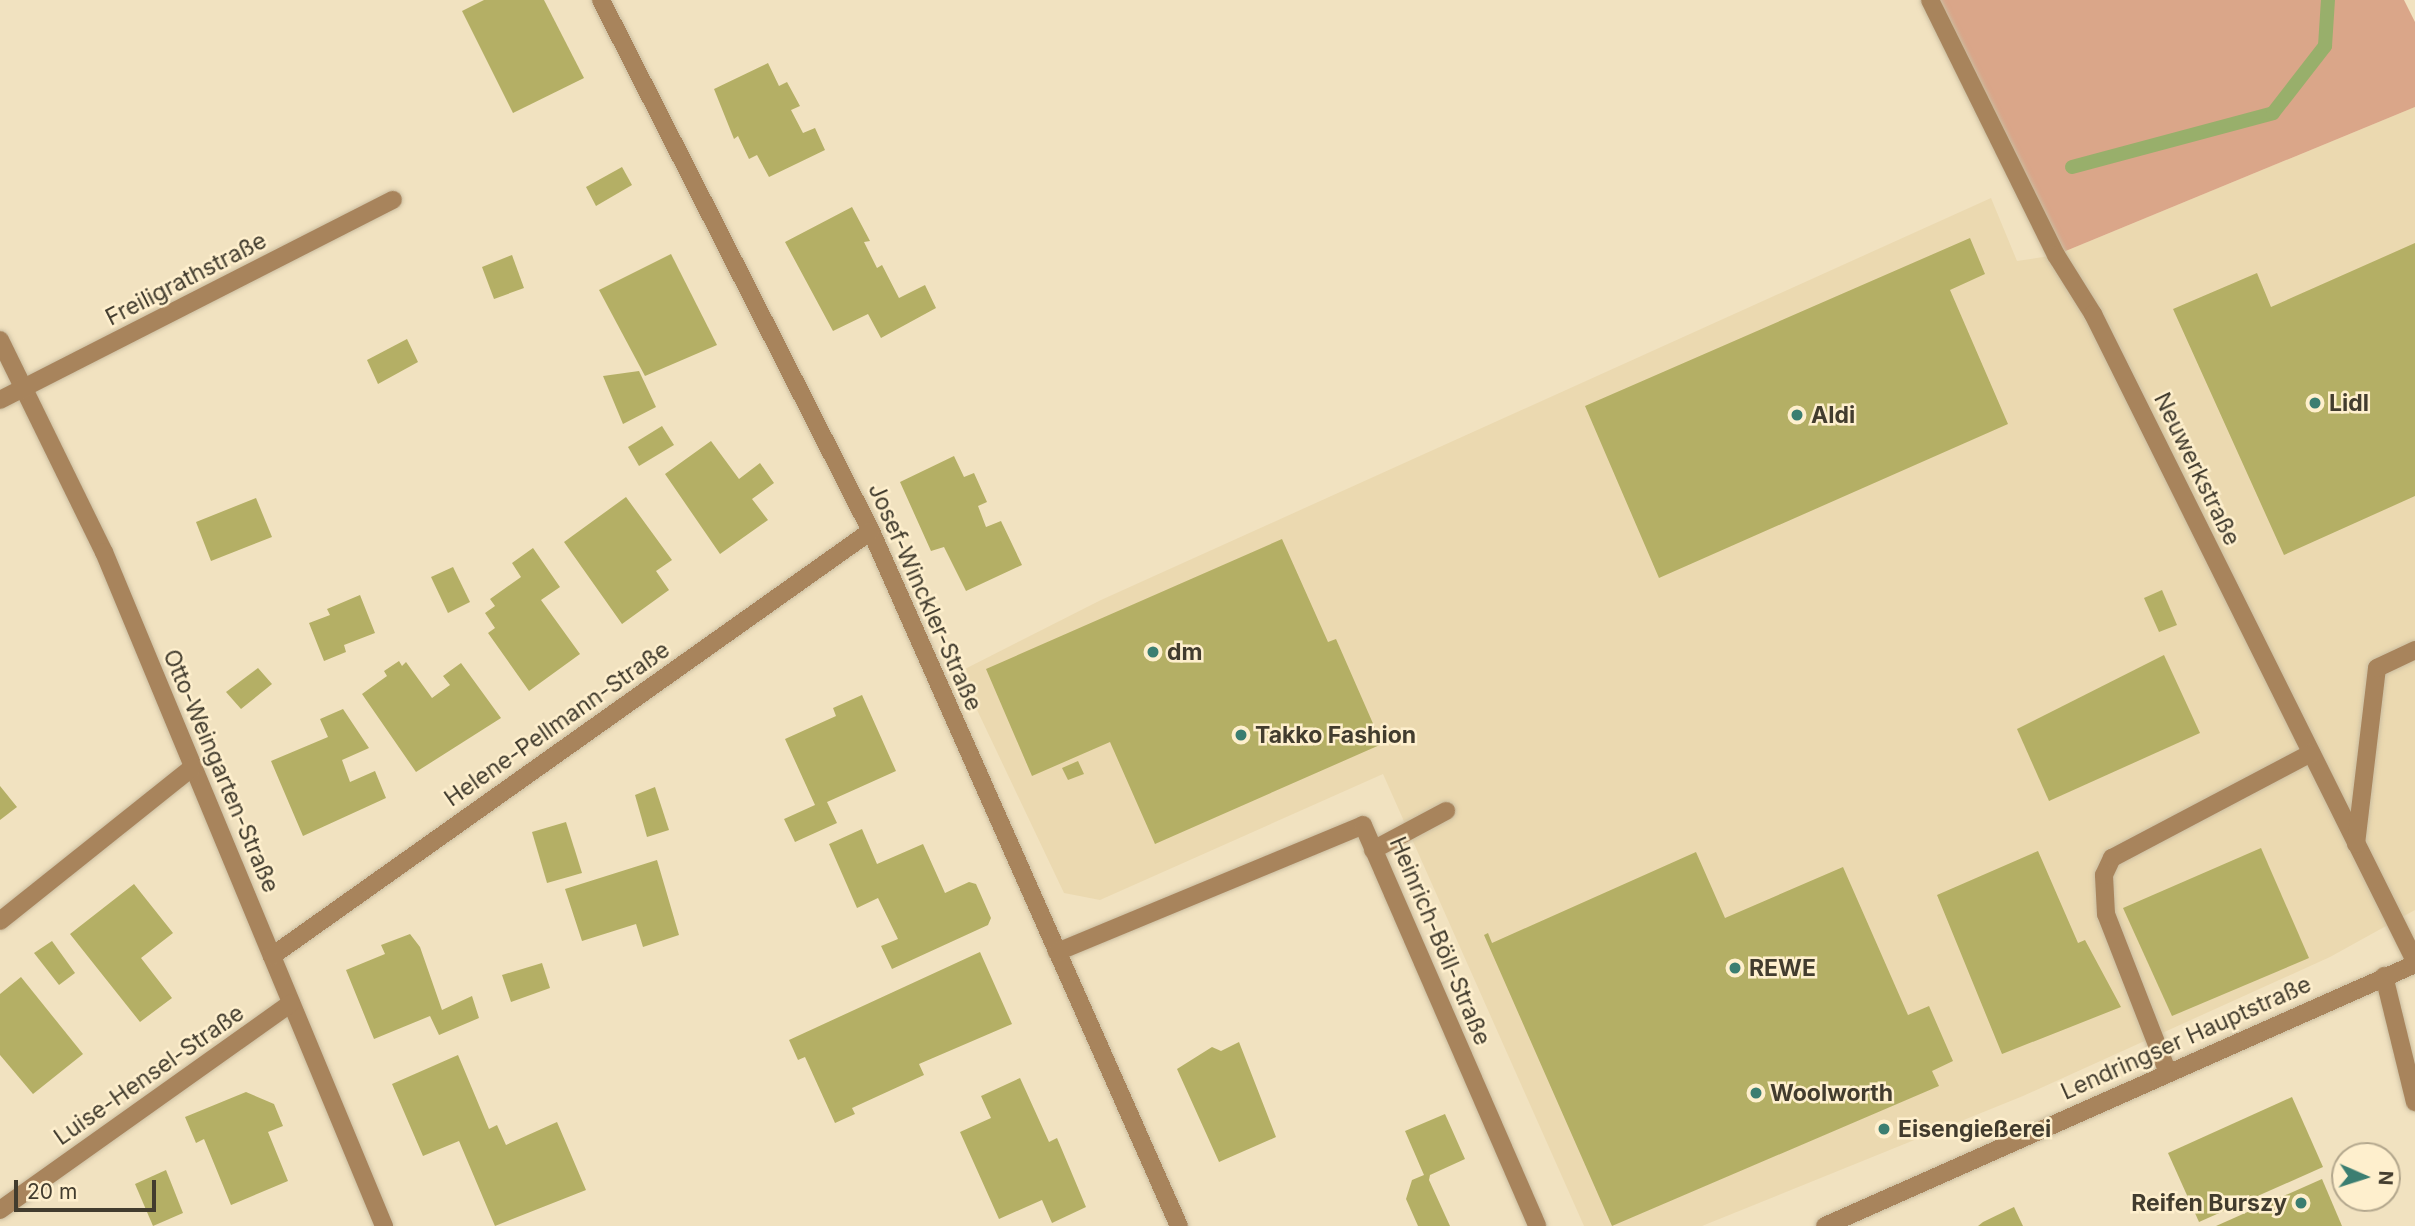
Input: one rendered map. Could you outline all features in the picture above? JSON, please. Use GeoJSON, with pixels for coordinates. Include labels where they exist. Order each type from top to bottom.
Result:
{"type":"FeatureCollection","features":[{"type":"Feature","properties":{"kind":"street","name":"Josef-Winckler-Straße"},"geometry":{"type":"LineString","coordinates":[[601,0],[871,531],[1179,1226]]}},
{"type":"Feature","properties":{"kind":"street","name":"Neuwerkstraße"},"geometry":{"type":"LineString","coordinates":[[1930,0],[2415,963]]}},
{"type":"Feature","properties":{"kind":"street","name":"Freiligrathstraße"},"geometry":{"type":"LineString","coordinates":[[0,400],[393,200]]}},
{"type":"Feature","properties":{"kind":"street","name":"Otto-Weingarten-Straße"},"geometry":{"type":"LineString","coordinates":[[0,340],[104,552],[384,1226]]}},
{"type":"Feature","properties":{"kind":"street","name":"Helene-Pellmann-Straße"},"geometry":{"type":"LineString","coordinates":[[272,956],[871,531]]}},
{"type":"Feature","properties":{"kind":"street"},"geometry":{"type":"LineString","coordinates":[[2356,844],[2377,668],[2415,650]]}},
{"type":"Feature","properties":{"kind":"street"},"geometry":{"type":"LineString","coordinates":[[2168,1073],[2106,914],[2104,875],[2112,858],[2311,753]]}},
{"type":"Feature","properties":{"kind":"street"},"geometry":{"type":"LineString","coordinates":[[0,921],[193,767]]}},
{"type":"Feature","properties":{"kind":"street"},"geometry":{"type":"LineString","coordinates":[[1373,850],[1446,811]]}},
{"type":"Feature","properties":{"kind":"street","name":"Heinrich-Böll-Straße"},"geometry":{"type":"LineString","coordinates":[[1057,952],[1363,825],[1537,1226]]}},
{"type":"Feature","properties":{"kind":"street","name":"Lendringser Hauptstraße"},"geometry":{"type":"LineString","coordinates":[[1825,1226],[2415,963]]}},
{"type":"Feature","properties":{"kind":"street"},"geometry":{"type":"LineString","coordinates":[[2384,976],[2415,1102]]}},
{"type":"Feature","properties":{"kind":"street","name":"Luise-Hensel-Straße"},"geometry":{"type":"LineString","coordinates":[[0,1210],[291,1003]]}},
{"type":"Feature","properties":{"kind":"shaded area"},"geometry":{"type":"Polygon","coordinates":[[[1930,0],[2404,0],[2415,22],[2415,107],[2056,255],[1930,0]]]}},
{"type":"Feature","properties":{"kind":"shaded area"},"geometry":{"type":"Polygon","coordinates":[[[2415,107],[2415,910],[2330,957],[2023,1096],[1702,1226],[1584,1226],[1383,774],[1100,900],[1064,893],[959,672],[1101,600],[1991,198],[2017,261],[2056,255],[2415,107]]]}},
{"type":"Feature","properties":{"kind":"building"},"geometry":{"type":"Polygon","coordinates":[[[484,0],[544,0],[584,78],[513,113],[462,11],[484,0]]]}},
{"type":"Feature","properties":{"kind":"building"},"geometry":{"type":"Polygon","coordinates":[[[768,63],[779,86],[787,82],[800,106],[791,110],[803,133],[815,128],[825,150],[769,177],[757,155],[749,159],[738,136],[734,139],[714,89],[768,63]]]}},
{"type":"Feature","properties":{"kind":"building"},"geometry":{"type":"Polygon","coordinates":[[[622,167],[632,185],[596,206],[586,187],[622,167]]]}},
{"type":"Feature","properties":{"kind":"building"},"geometry":{"type":"Polygon","coordinates":[[[852,207],[870,241],[864,242],[877,268],[882,265],[899,298],[925,285],[936,308],[881,338],[868,314],[833,331],[785,242],[852,207]]]}},
{"type":"Feature","properties":{"kind":"building","name":"Aldi"},"geometry":{"type":"Polygon","coordinates":[[[1970,238],[1985,274],[1950,290],[2008,424],[1659,578],[1585,406],[1970,238]]]}},
{"type":"Feature","properties":{"kind":"building","name":"Lidl"},"geometry":{"type":"Polygon","coordinates":[[[2415,243],[2415,496],[2284,555],[2173,309],[2257,273],[2271,307],[2415,243]]]}},
{"type":"Feature","properties":{"kind":"building"},"geometry":{"type":"Polygon","coordinates":[[[671,254],[717,345],[645,376],[599,290],[671,254]]]}},
{"type":"Feature","properties":{"kind":"building"},"geometry":{"type":"Polygon","coordinates":[[[512,255],[524,288],[494,299],[482,267],[512,255]]]}},
{"type":"Feature","properties":{"kind":"building"},"geometry":{"type":"Polygon","coordinates":[[[407,339],[418,362],[378,384],[367,360],[407,339]]]}},
{"type":"Feature","properties":{"kind":"building"},"geometry":{"type":"Polygon","coordinates":[[[639,371],[656,407],[623,424],[603,376],[639,371]]]}},
{"type":"Feature","properties":{"kind":"building"},"geometry":{"type":"Polygon","coordinates":[[[662,426],[674,445],[639,466],[628,447],[662,426]]]}},
{"type":"Feature","properties":{"kind":"building"},"geometry":{"type":"Polygon","coordinates":[[[711,441],[739,479],[760,463],[774,483],[752,499],[768,520],[720,554],[665,474],[711,441]]]}},
{"type":"Feature","properties":{"kind":"building"},"geometry":{"type":"Polygon","coordinates":[[[954,456],[964,477],[974,473],[987,502],[978,506],[986,527],[1001,521],[1022,565],[966,591],[944,547],[931,551],[900,482],[954,456]]]}},
{"type":"Feature","properties":{"kind":"building"},"geometry":{"type":"Polygon","coordinates":[[[626,497],[672,560],[656,571],[669,590],[622,624],[564,542],[626,497]]]}},
{"type":"Feature","properties":{"kind":"building"},"geometry":{"type":"Polygon","coordinates":[[[256,498],[272,537],[211,561],[196,522],[256,498]]]}},
{"type":"Feature","properties":{"kind":"building"},"geometry":{"type":"Polygon","coordinates":[[[1282,539],[1328,642],[1336,639],[1382,744],[1155,844],[1110,742],[1032,776],[986,669],[1282,539]]]}},
{"type":"Feature","properties":{"kind":"building"},"geometry":{"type":"Polygon","coordinates":[[[533,548],[560,587],[541,600],[580,654],[529,691],[488,633],[495,628],[485,613],[495,606],[490,599],[521,577],[512,563],[533,548]]]}},
{"type":"Feature","properties":{"kind":"building"},"geometry":{"type":"Polygon","coordinates":[[[453,567],[470,602],[448,613],[431,577],[453,567]]]}},
{"type":"Feature","properties":{"kind":"building"},"geometry":{"type":"Polygon","coordinates":[[[2162,590],[2177,625],[2159,632],[2144,598],[2162,590]]]}},
{"type":"Feature","properties":{"kind":"building"},"geometry":{"type":"Polygon","coordinates":[[[360,595],[375,633],[344,645],[346,652],[324,661],[309,623],[330,615],[327,609],[360,595]]]}},
{"type":"Feature","properties":{"kind":"building"},"geometry":{"type":"Polygon","coordinates":[[[2164,655],[2200,733],[2049,801],[2017,729],[2164,655]]]}},
{"type":"Feature","properties":{"kind":"building"},"geometry":{"type":"Polygon","coordinates":[[[399,661],[402,666],[406,662],[432,698],[450,685],[443,676],[461,663],[501,718],[416,772],[362,694],[387,676],[384,671],[399,661]]]}},
{"type":"Feature","properties":{"kind":"building"},"geometry":{"type":"Polygon","coordinates":[[[258,668],[272,684],[241,709],[226,692],[258,668]]]}},
{"type":"Feature","properties":{"kind":"building"},"geometry":{"type":"Polygon","coordinates":[[[862,695],[896,771],[827,802],[837,823],[795,842],[784,819],[815,805],[785,739],[836,716],[833,708],[862,695]]]}},
{"type":"Feature","properties":{"kind":"building"},"geometry":{"type":"Polygon","coordinates":[[[343,709],[369,748],[342,760],[350,782],[375,771],[386,798],[303,836],[271,761],[328,737],[320,719],[343,709]]]}},
{"type":"Feature","properties":{"kind":"building"},"geometry":{"type":"Polygon","coordinates":[[[1078,761],[1084,774],[1068,780],[1062,768],[1078,761]]]}},
{"type":"Feature","properties":{"kind":"building"},"geometry":{"type":"Polygon","coordinates":[[[0,786],[17,807],[0,820],[0,786]]]}},
{"type":"Feature","properties":{"kind":"building"},"geometry":{"type":"Polygon","coordinates":[[[655,787],[669,830],[647,837],[635,795],[655,787]]]}},
{"type":"Feature","properties":{"kind":"building"},"geometry":{"type":"Polygon","coordinates":[[[566,822],[582,873],[547,883],[532,832],[566,822]]]}},
{"type":"Feature","properties":{"kind":"building"},"geometry":{"type":"Polygon","coordinates":[[[862,829],[877,864],[923,844],[945,893],[969,882],[976,884],[991,918],[988,925],[892,969],[881,946],[898,939],[878,898],[857,908],[829,844],[862,829]]]}},
{"type":"Feature","properties":{"kind":"building"},"geometry":{"type":"Polygon","coordinates":[[[2261,848],[2309,958],[2172,1016],[2123,908],[2261,848]]]}},
{"type":"Feature","properties":{"kind":"building"},"geometry":{"type":"Polygon","coordinates":[[[2038,851],[2078,943],[2085,940],[2121,1007],[2002,1054],[1937,895],[2038,851]]]}},
{"type":"Feature","properties":{"kind":"building"},"geometry":{"type":"Polygon","coordinates":[[[1696,852],[1725,918],[1843,867],[1908,1015],[1929,1006],[1953,1061],[1932,1071],[1939,1086],[1612,1226],[1484,935],[1488,933],[1492,943],[1696,852]]]}},
{"type":"Feature","properties":{"kind":"building"},"geometry":{"type":"Polygon","coordinates":[[[657,860],[679,935],[643,947],[636,924],[582,941],[565,889],[657,860]]]}},
{"type":"Feature","properties":{"kind":"building"},"geometry":{"type":"Polygon","coordinates":[[[134,884],[173,933],[141,958],[172,998],[140,1022],[70,934],[134,884]]]}},
{"type":"Feature","properties":{"kind":"building"},"geometry":{"type":"Polygon","coordinates":[[[410,934],[420,947],[442,1010],[472,996],[479,1018],[439,1035],[430,1016],[374,1039],[346,970],[385,954],[381,945],[410,934]]]}},
{"type":"Feature","properties":{"kind":"building"},"geometry":{"type":"Polygon","coordinates":[[[52,941],[75,973],[59,985],[34,953],[52,941]]]}},
{"type":"Feature","properties":{"kind":"building"},"geometry":{"type":"Polygon","coordinates":[[[980,952],[1012,1024],[919,1064],[924,1075],[852,1108],[855,1114],[835,1123],[805,1057],[798,1060],[789,1040],[980,952]]]}},
{"type":"Feature","properties":{"kind":"building"},"geometry":{"type":"Polygon","coordinates":[[[542,963],[550,988],[511,1002],[502,975],[542,963]]]}},
{"type":"Feature","properties":{"kind":"building"},"geometry":{"type":"Polygon","coordinates":[[[21,977],[83,1054],[33,1094],[0,1055],[0,994],[21,977]]]}},
{"type":"Feature","properties":{"kind":"building"},"geometry":{"type":"Polygon","coordinates":[[[1239,1042],[1276,1137],[1219,1162],[1177,1069],[1212,1047],[1221,1051],[1239,1042]]]}},
{"type":"Feature","properties":{"kind":"building"},"geometry":{"type":"Polygon","coordinates":[[[458,1055],[489,1129],[497,1125],[506,1145],[557,1122],[586,1190],[495,1226],[459,1141],[423,1156],[392,1084],[458,1055]]]}},
{"type":"Feature","properties":{"kind":"building"},"geometry":{"type":"Polygon","coordinates":[[[1020,1078],[1049,1142],[1057,1138],[1086,1207],[1052,1223],[1042,1200],[999,1219],[960,1132],[991,1118],[981,1096],[1020,1078]]]}},
{"type":"Feature","properties":{"kind":"building"},"geometry":{"type":"Polygon","coordinates":[[[246,1092],[274,1104],[283,1126],[268,1132],[288,1181],[231,1205],[204,1139],[196,1143],[185,1117],[246,1092]]]}},
{"type":"Feature","properties":{"kind":"building"},"geometry":{"type":"Polygon","coordinates":[[[2292,1097],[2323,1167],[2199,1222],[2168,1153],[2292,1097]]]}},
{"type":"Feature","properties":{"kind":"building"},"geometry":{"type":"Polygon","coordinates":[[[1445,1114],[1465,1159],[1430,1175],[1429,1180],[1450,1226],[1418,1226],[1406,1199],[1412,1180],[1424,1175],[1405,1131],[1445,1114]]]}},
{"type":"Feature","properties":{"kind":"building"},"geometry":{"type":"Polygon","coordinates":[[[166,1170],[183,1213],[153,1226],[135,1184],[166,1170]]]}},
{"type":"Feature","properties":{"kind":"building","name":"Reifen Burszy"},"geometry":{"type":"Polygon","coordinates":[[[2322,1179],[2331,1200],[2331,1212],[2336,1212],[2342,1226],[2216,1226],[2322,1179]]]}},
{"type":"Feature","properties":{"kind":"building"},"geometry":{"type":"Polygon","coordinates":[[[2014,1207],[2023,1226],[1978,1226],[1983,1222],[2014,1207]]]}},
{"type":"Feature","properties":{"kind":"waterway"},"geometry":{"type":"LineString","coordinates":[[2072,167],[2273,113],[2325,46],[2328,0]]}},
{"type":"Feature","properties":{"kind":"place","name":"Lidl"},"geometry":{"type":"Point","coordinates":[2315,403]}},
{"type":"Feature","properties":{"kind":"place","name":"Aldi"},"geometry":{"type":"Point","coordinates":[1797,415]}},
{"type":"Feature","properties":{"kind":"place","name":"dm"},"geometry":{"type":"Point","coordinates":[1153,652]}},
{"type":"Feature","properties":{"kind":"place","name":"Takko Fashion"},"geometry":{"type":"Point","coordinates":[1241,735]}},
{"type":"Feature","properties":{"kind":"place","name":"REWE"},"geometry":{"type":"Point","coordinates":[1735,968]}},
{"type":"Feature","properties":{"kind":"place","name":"Woolworth"},"geometry":{"type":"Point","coordinates":[1756,1093]}},
{"type":"Feature","properties":{"kind":"place","name":"Eisengießerei"},"geometry":{"type":"Point","coordinates":[1884,1129]}},
{"type":"Feature","properties":{"kind":"place","name":"Reifen Burszy"},"geometry":{"type":"Point","coordinates":[2301,1203]}}]}
